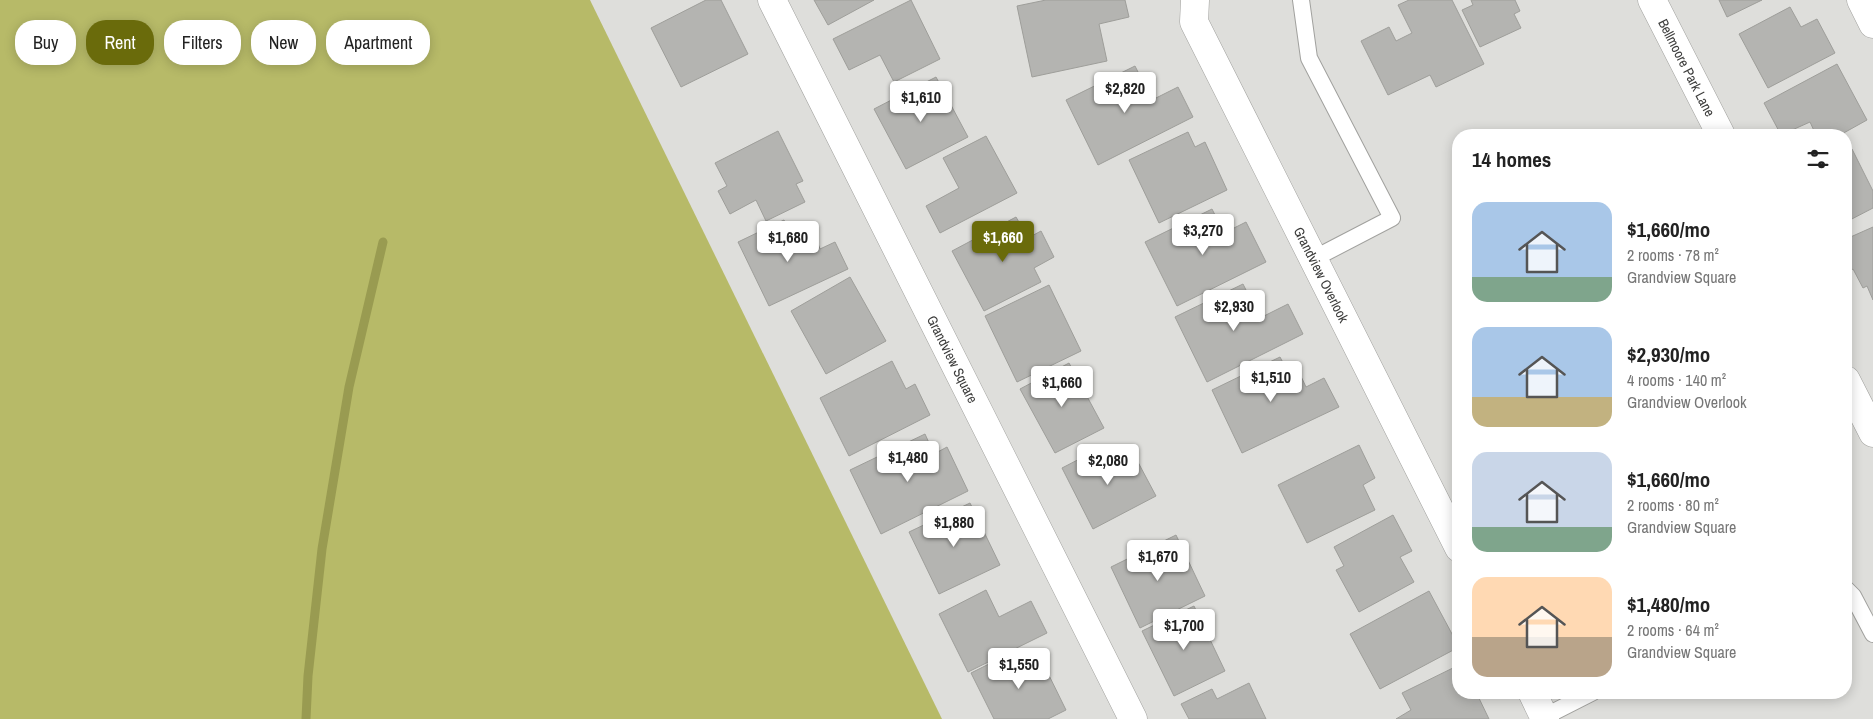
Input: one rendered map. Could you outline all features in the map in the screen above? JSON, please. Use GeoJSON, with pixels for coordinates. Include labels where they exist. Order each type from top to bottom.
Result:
{"type":"FeatureCollection","features":[{"type":"Feature","properties":{"kind":"street","name":"Grandview Square"},"geometry":{"type":"LineString","coordinates":[[772,0],[1133,719]]}},
{"type":"Feature","properties":{"kind":"street","name":"Grandview Overlook"},"geometry":{"type":"LineString","coordinates":[[1195,0],[1194,22],[1452,534]]}},
{"type":"Feature","properties":{"kind":"street","name":"Bellmoore Park Lane"},"geometry":{"type":"LineString","coordinates":[[1652,0],[1718,129]]}},
{"type":"Feature","properties":{"kind":"street"},"geometry":{"type":"LineString","coordinates":[[1861,0],[1873,24]]}},
{"type":"Feature","properties":{"kind":"street"},"geometry":{"type":"LineString","coordinates":[[1852,392],[1873,433]]}},
{"type":"Feature","properties":{"kind":"street"},"geometry":{"type":"LineString","coordinates":[[1535,699],[1544,718]]}},
{"type":"Feature","properties":{"kind":"lane"},"geometry":{"type":"LineString","coordinates":[[1301,0],[1309,58],[1392,218],[1313,259]]}},
{"type":"Feature","properties":{"kind":"lane"},"geometry":{"type":"LineString","coordinates":[[1852,595],[1873,634]]}},
{"type":"Feature","properties":{"kind":"lane"},"geometry":{"type":"LineString","coordinates":[[1544,718],[1580,699]]}},
{"type":"Feature","properties":{"kind":"green space"},"geometry":{"type":"Polygon","coordinates":[[[0,0],[590,0],[942,719],[0,719],[0,0]]]}},
{"type":"Feature","properties":{"kind":"building"},"geometry":{"type":"Polygon","coordinates":[[[706,0],[721,0],[748,54],[681,87],[651,28],[706,0]]]}},
{"type":"Feature","properties":{"kind":"building"},"geometry":{"type":"Polygon","coordinates":[[[814,0],[874,0],[828,25],[814,0]]]}},
{"type":"Feature","properties":{"kind":"building"},"geometry":{"type":"Polygon","coordinates":[[[911,0],[940,59],[894,82],[880,55],[849,70],[833,39],[911,0]]]}},
{"type":"Feature","properties":{"kind":"building"},"geometry":{"type":"Polygon","coordinates":[[[1046,0],[1125,0],[1129,17],[1099,24],[1107,61],[1032,77],[1017,6],[1046,0]]]}},
{"type":"Feature","properties":{"kind":"building"},"geometry":{"type":"Polygon","coordinates":[[[1409,0],[1452,0],[1484,64],[1436,87],[1430,75],[1388,95],[1361,41],[1389,27],[1396,41],[1412,33],[1398,5],[1409,0]]]}},
{"type":"Feature","properties":{"kind":"building"},"geometry":{"type":"Polygon","coordinates":[[[1471,0],[1515,0],[1520,11],[1514,14],[1521,28],[1480,47],[1462,10],[1473,5],[1471,0]]]}},
{"type":"Feature","properties":{"kind":"building"},"geometry":{"type":"Polygon","coordinates":[[[1719,0],[1762,0],[1727,17],[1719,0]]]}},
{"type":"Feature","properties":{"kind":"building"},"geometry":{"type":"Polygon","coordinates":[[[1790,7],[1801,27],[1817,19],[1835,53],[1768,88],[1739,34],[1790,7]]]}},
{"type":"Feature","properties":{"kind":"building"},"geometry":{"type":"Polygon","coordinates":[[[1837,64],[1867,120],[1851,129],[1813,129],[1810,122],[1794,129],[1778,129],[1764,103],[1837,64]]]}},
{"type":"Feature","properties":{"kind":"building"},"geometry":{"type":"Polygon","coordinates":[[[1135,66],[1152,100],[1178,87],[1193,117],[1098,165],[1066,100],[1135,66]]]}},
{"type":"Feature","properties":{"kind":"building"},"geometry":{"type":"Polygon","coordinates":[[[936,77],[968,137],[906,169],[874,109],[936,77]]]}},
{"type":"Feature","properties":{"kind":"building"},"geometry":{"type":"Polygon","coordinates":[[[778,131],[803,181],[796,184],[805,202],[766,221],[756,200],[730,214],[718,191],[727,186],[715,163],[778,131]]]}},
{"type":"Feature","properties":{"kind":"building"},"geometry":{"type":"Polygon","coordinates":[[[1188,132],[1195,147],[1205,142],[1227,190],[1159,223],[1129,160],[1188,132]]]}},
{"type":"Feature","properties":{"kind":"building"},"geometry":{"type":"Polygon","coordinates":[[[986,136],[1017,193],[940,233],[926,206],[959,188],[943,158],[986,136]]]}},
{"type":"Feature","properties":{"kind":"building"},"geometry":{"type":"Polygon","coordinates":[[[1852,149],[1873,191],[1873,208],[1852,219],[1852,149]]]}},
{"type":"Feature","properties":{"kind":"building"},"geometry":{"type":"Polygon","coordinates":[[[1212,209],[1224,233],[1246,222],[1266,262],[1177,306],[1145,242],[1212,209]]]}},
{"type":"Feature","properties":{"kind":"building"},"geometry":{"type":"Polygon","coordinates":[[[1016,217],[1028,238],[1041,231],[1054,257],[1034,268],[1041,282],[984,311],[952,251],[1016,217]]]}},
{"type":"Feature","properties":{"kind":"building"},"geometry":{"type":"Polygon","coordinates":[[[784,220],[798,250],[817,241],[820,249],[835,242],[848,269],[769,306],[738,242],[784,220]]]}},
{"type":"Feature","properties":{"kind":"building"},"geometry":{"type":"Polygon","coordinates":[[[1873,227],[1873,300],[1867,286],[1863,288],[1852,270],[1852,236],[1873,227]]]}},
{"type":"Feature","properties":{"kind":"building"},"geometry":{"type":"Polygon","coordinates":[[[850,277],[886,341],[826,374],[791,311],[850,277]]]}},
{"type":"Feature","properties":{"kind":"building"},"geometry":{"type":"Polygon","coordinates":[[[1243,284],[1260,318],[1288,304],[1303,334],[1207,382],[1175,317],[1243,284]]]}},
{"type":"Feature","properties":{"kind":"building"},"geometry":{"type":"Polygon","coordinates":[[[1049,285],[1081,351],[1017,382],[985,316],[1049,285]]]}},
{"type":"Feature","properties":{"kind":"building"},"geometry":{"type":"Polygon","coordinates":[[[1280,357],[1289,374],[1298,370],[1306,387],[1324,378],[1339,407],[1242,453],[1212,390],[1280,357]]]}},
{"type":"Feature","properties":{"kind":"building"},"geometry":{"type":"Polygon","coordinates":[[[892,361],[906,389],[915,384],[930,415],[849,456],[820,398],[892,361]]]}},
{"type":"Feature","properties":{"kind":"building"},"geometry":{"type":"Polygon","coordinates":[[[1069,363],[1104,428],[1055,453],[1020,389],[1069,363]]]}},
{"type":"Feature","properties":{"kind":"building"},"geometry":{"type":"Polygon","coordinates":[[[925,434],[934,454],[947,447],[968,491],[881,534],[850,470],[925,434]]]}},
{"type":"Feature","properties":{"kind":"building"},"geometry":{"type":"Polygon","coordinates":[[[1359,445],[1375,478],[1363,485],[1375,510],[1307,543],[1278,485],[1359,445]]]}},
{"type":"Feature","properties":{"kind":"building"},"geometry":{"type":"Polygon","coordinates":[[[1131,449],[1156,496],[1093,529],[1062,468],[1093,452],[1100,465],[1131,449]]]}},
{"type":"Feature","properties":{"kind":"building"},"geometry":{"type":"Polygon","coordinates":[[[970,503],[1000,565],[939,594],[909,532],[970,503]]]}},
{"type":"Feature","properties":{"kind":"building"},"geometry":{"type":"Polygon","coordinates":[[[1393,515],[1412,551],[1400,557],[1414,582],[1359,612],[1336,570],[1344,566],[1334,547],[1393,515]]]}},
{"type":"Feature","properties":{"kind":"building"},"geometry":{"type":"Polygon","coordinates":[[[1176,535],[1205,596],[1140,628],[1111,567],[1176,535]]]}},
{"type":"Feature","properties":{"kind":"building"},"geometry":{"type":"Polygon","coordinates":[[[986,590],[999,617],[1031,601],[1047,633],[968,672],[939,614],[986,590]]]}},
{"type":"Feature","properties":{"kind":"building"},"geometry":{"type":"Polygon","coordinates":[[[1429,591],[1452,634],[1452,651],[1380,689],[1350,634],[1429,591]]]}},
{"type":"Feature","properties":{"kind":"building"},"geometry":{"type":"Polygon","coordinates":[[[1194,606],[1225,671],[1174,696],[1142,631],[1194,606]]]}},
{"type":"Feature","properties":{"kind":"building"},"geometry":{"type":"Polygon","coordinates":[[[1038,653],[1066,710],[1048,719],[994,719],[971,673],[1003,657],[1009,668],[1038,653]]]}},
{"type":"Feature","properties":{"kind":"building"},"geometry":{"type":"Polygon","coordinates":[[[1452,668],[1452,699],[1479,699],[1489,719],[1396,719],[1411,710],[1402,693],[1452,668]]]}},
{"type":"Feature","properties":{"kind":"building"},"geometry":{"type":"Polygon","coordinates":[[[1249,683],[1266,719],[1189,719],[1181,704],[1212,689],[1217,699],[1249,683]]]}},
{"type":"Feature","properties":{"kind":"waterway"},"geometry":{"type":"LineString","coordinates":[[306,719],[308,676],[322,549],[349,387],[383,242]]}}]}
